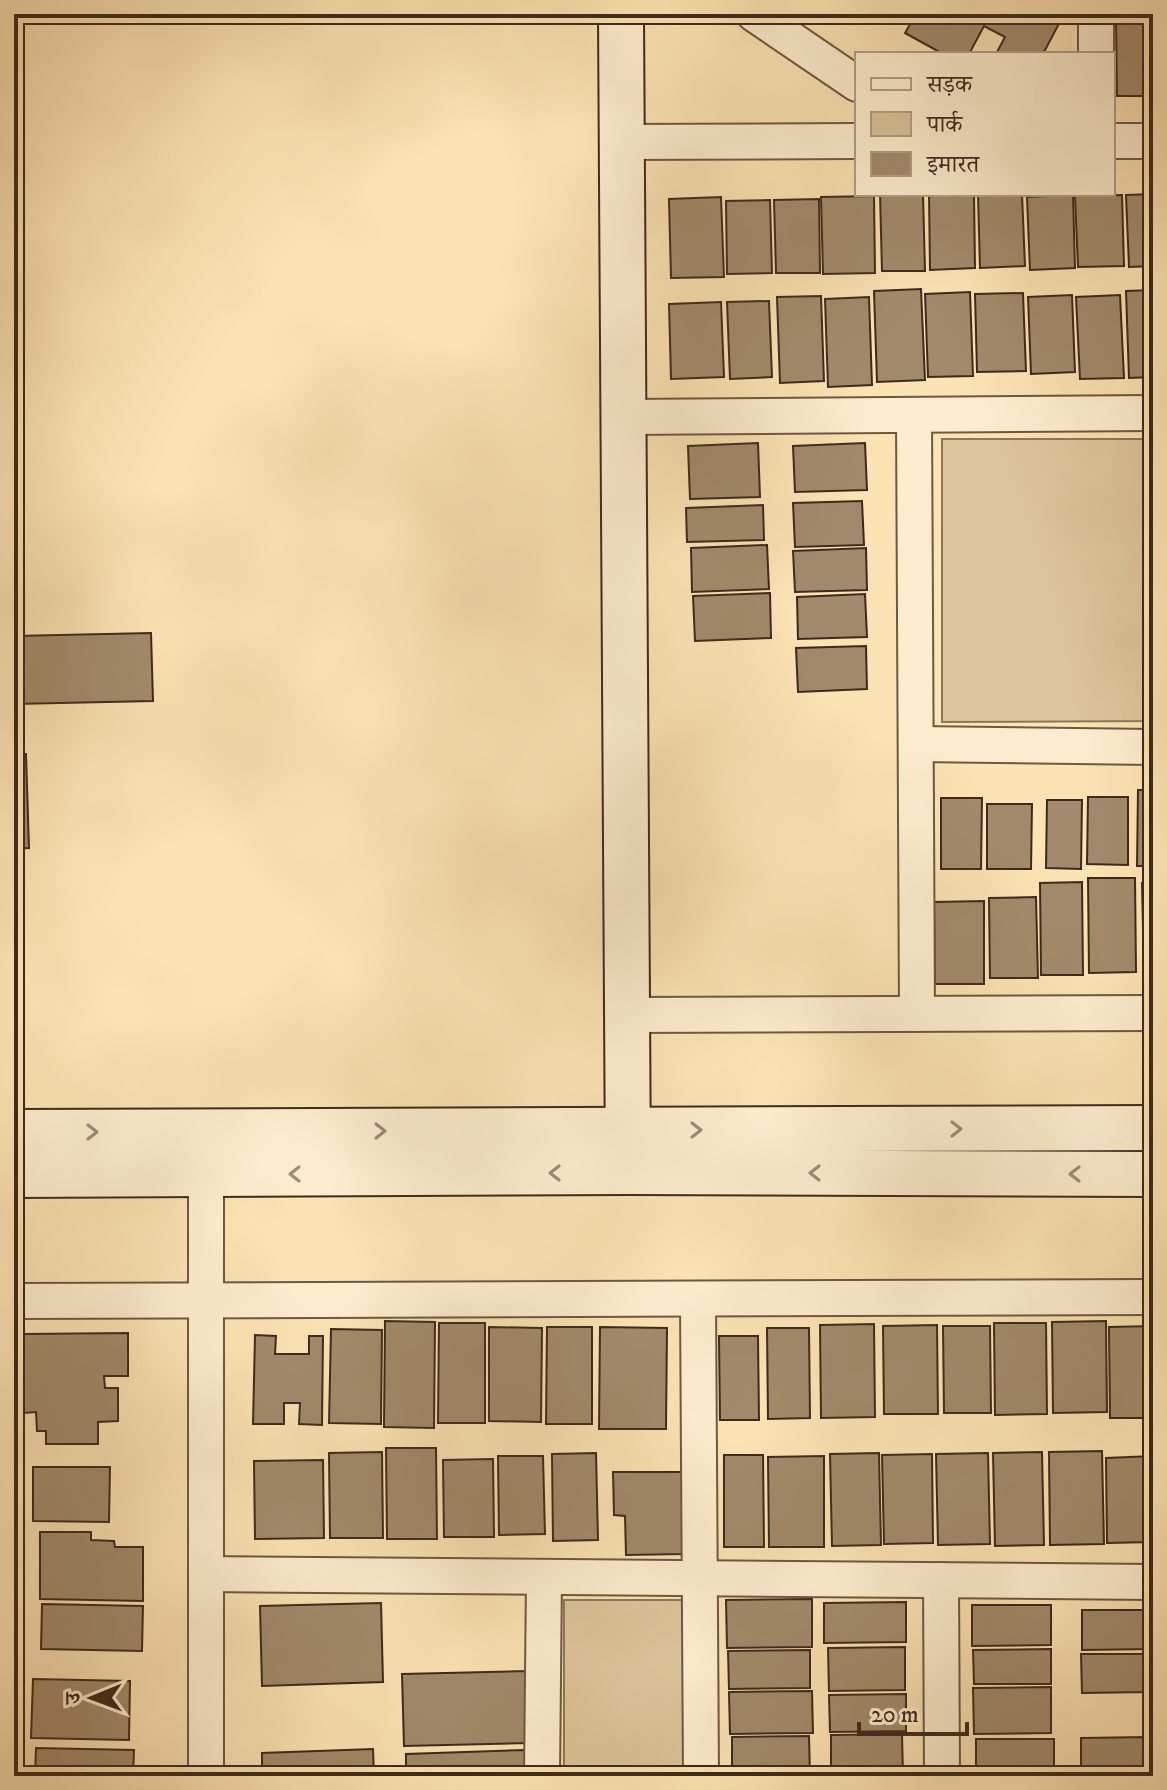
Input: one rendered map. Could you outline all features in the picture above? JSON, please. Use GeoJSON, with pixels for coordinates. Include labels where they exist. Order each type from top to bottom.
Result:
{"type":"FeatureCollection","features":[{"type":"Feature","properties":{"kind":"street"},"geometry":{"type":"LineString","coordinates":[[621,14],[627,1151]]}},
{"type":"Feature","properties":{"kind":"street"},"geometry":{"type":"LineString","coordinates":[[754,14],[855,83]]}},
{"type":"Feature","properties":{"kind":"street"},"geometry":{"type":"LineString","coordinates":[[1096,14],[1096,52]]}},
{"type":"Feature","properties":{"kind":"street"},"geometry":{"type":"LineString","coordinates":[[622,142],[855,141]]}},
{"type":"Feature","properties":{"kind":"street"},"geometry":{"type":"LineString","coordinates":[[1115,141],[1153,141]]}},
{"type":"Feature","properties":{"kind":"street"},"geometry":{"type":"LineString","coordinates":[[623,417],[1153,413]]}},
{"type":"Feature","properties":{"kind":"street"},"geometry":{"type":"LineString","coordinates":[[914,415],[917,1014]]}},
{"type":"Feature","properties":{"kind":"street"},"geometry":{"type":"LineString","coordinates":[[916,744],[1153,747]]}},
{"type":"Feature","properties":{"kind":"street"},"geometry":{"type":"LineString","coordinates":[[627,1015],[1153,1013]]}},
{"type":"Feature","properties":{"kind":"street"},"geometry":{"type":"LineString","coordinates":[[14,1175],[206,1174],[627,1151],[1153,1128]]}},
{"type":"Feature","properties":{"kind":"street"},"geometry":{"type":"LineString","coordinates":[[206,1131],[206,1776]]}},
{"type":"Feature","properties":{"kind":"street"},"geometry":{"type":"LineString","coordinates":[[14,1132],[206,1131],[1153,1174]]}},
{"type":"Feature","properties":{"kind":"street"},"geometry":{"type":"LineString","coordinates":[[14,1301],[1153,1297]]}},
{"type":"Feature","properties":{"kind":"street"},"geometry":{"type":"LineString","coordinates":[[698,1299],[701,1776]]}},
{"type":"Feature","properties":{"kind":"street"},"geometry":{"type":"LineString","coordinates":[[206,1574],[1153,1582]]}},
{"type":"Feature","properties":{"kind":"street"},"geometry":{"type":"LineString","coordinates":[[542,1776],[544,1577]]}},
{"type":"Feature","properties":{"kind":"street"},"geometry":{"type":"LineString","coordinates":[[941,1580],[942,1776]]}},
{"type":"Feature","properties":{"kind":"green space"},"geometry":{"type":"Polygon","coordinates":[[[942,439],[1153,439],[1153,721],[942,722],[942,439]]]}},
{"type":"Feature","properties":{"kind":"green space"},"geometry":{"type":"Polygon","coordinates":[[[564,1600],[683,1600],[683,1776],[564,1776],[564,1600]]]}},
{"type":"Feature","properties":{"kind":"building"},"geometry":{"type":"Polygon","coordinates":[[[916,14],[1063,16],[1044,52],[997,52],[1005,37],[984,26],[970,52],[939,52],[905,33],[916,14]]]}},
{"type":"Feature","properties":{"kind":"building"},"geometry":{"type":"Polygon","coordinates":[[[1153,16],[1153,96],[1117,96],[1116,17],[1153,16]]]}},
{"type":"Feature","properties":{"kind":"building"},"geometry":{"type":"Polygon","coordinates":[[[1153,194],[1153,266],[1129,267],[1126,195],[1153,194]]]}},
{"type":"Feature","properties":{"kind":"building"},"geometry":{"type":"Polygon","coordinates":[[[1122,195],[1124,266],[1078,267],[1075,196],[1122,195]]]}},
{"type":"Feature","properties":{"kind":"building"},"geometry":{"type":"Polygon","coordinates":[[[874,196],[875,273],[823,274],[821,197],[874,196]]]}},
{"type":"Feature","properties":{"kind":"building"},"geometry":{"type":"Polygon","coordinates":[[[880,196],[923,196],[925,271],[882,271],[880,196]]]}},
{"type":"Feature","properties":{"kind":"building"},"geometry":{"type":"Polygon","coordinates":[[[929,196],[974,196],[975,268],[930,270],[929,196]]]}},
{"type":"Feature","properties":{"kind":"building"},"geometry":{"type":"Polygon","coordinates":[[[978,196],[1022,196],[1025,266],[980,268],[978,196]]]}},
{"type":"Feature","properties":{"kind":"building"},"geometry":{"type":"Polygon","coordinates":[[[1073,196],[1075,268],[1030,270],[1027,197],[1073,196]]]}},
{"type":"Feature","properties":{"kind":"building"},"geometry":{"type":"Polygon","coordinates":[[[721,197],[724,277],[671,278],[669,199],[721,197]]]}},
{"type":"Feature","properties":{"kind":"building"},"geometry":{"type":"Polygon","coordinates":[[[819,199],[820,273],[776,273],[774,200],[819,199]]]}},
{"type":"Feature","properties":{"kind":"building"},"geometry":{"type":"Polygon","coordinates":[[[770,200],[772,273],[727,274],[726,201],[770,200]]]}},
{"type":"Feature","properties":{"kind":"building"},"geometry":{"type":"Polygon","coordinates":[[[921,289],[925,380],[877,382],[874,291],[921,289]]]}},
{"type":"Feature","properties":{"kind":"building"},"geometry":{"type":"Polygon","coordinates":[[[1153,290],[1153,377],[1129,378],[1126,291],[1153,290]]]}},
{"type":"Feature","properties":{"kind":"building"},"geometry":{"type":"Polygon","coordinates":[[[970,292],[973,376],[928,377],[925,294],[970,292]]]}},
{"type":"Feature","properties":{"kind":"building"},"geometry":{"type":"Polygon","coordinates":[[[1023,293],[1026,371],[977,372],[975,294],[1023,293]]]}},
{"type":"Feature","properties":{"kind":"building"},"geometry":{"type":"Polygon","coordinates":[[[1072,295],[1075,372],[1031,374],[1028,297],[1072,295]]]}},
{"type":"Feature","properties":{"kind":"building"},"geometry":{"type":"Polygon","coordinates":[[[1120,295],[1124,378],[1080,379],[1076,297],[1120,295]]]}},
{"type":"Feature","properties":{"kind":"building"},"geometry":{"type":"Polygon","coordinates":[[[821,296],[824,381],[780,383],[777,297],[821,296]]]}},
{"type":"Feature","properties":{"kind":"building"},"geometry":{"type":"Polygon","coordinates":[[[869,297],[872,385],[828,387],[825,299],[869,297]]]}},
{"type":"Feature","properties":{"kind":"building"},"geometry":{"type":"Polygon","coordinates":[[[769,301],[772,377],[730,379],[727,302],[769,301]]]}},
{"type":"Feature","properties":{"kind":"building"},"geometry":{"type":"Polygon","coordinates":[[[721,302],[724,377],[671,379],[669,304],[721,302]]]}},
{"type":"Feature","properties":{"kind":"building"},"geometry":{"type":"Polygon","coordinates":[[[758,443],[760,497],[690,499],[688,446],[758,443]]]}},
{"type":"Feature","properties":{"kind":"building"},"geometry":{"type":"Polygon","coordinates":[[[865,443],[867,490],[795,492],[793,446],[865,443]]]}},
{"type":"Feature","properties":{"kind":"building"},"geometry":{"type":"Polygon","coordinates":[[[862,501],[864,545],[795,547],[793,503],[862,501]]]}},
{"type":"Feature","properties":{"kind":"building"},"geometry":{"type":"Polygon","coordinates":[[[763,505],[764,540],[687,542],[686,508],[763,505]]]}},
{"type":"Feature","properties":{"kind":"building"},"geometry":{"type":"Polygon","coordinates":[[[767,545],[769,589],[692,592],[691,548],[767,545]]]}},
{"type":"Feature","properties":{"kind":"building"},"geometry":{"type":"Polygon","coordinates":[[[866,548],[867,590],[795,592],[793,551],[866,548]]]}},
{"type":"Feature","properties":{"kind":"building"},"geometry":{"type":"Polygon","coordinates":[[[770,593],[771,638],[695,641],[693,596],[770,593]]]}},
{"type":"Feature","properties":{"kind":"building"},"geometry":{"type":"Polygon","coordinates":[[[865,594],[867,637],[798,639],[797,597],[865,594]]]}},
{"type":"Feature","properties":{"kind":"building"},"geometry":{"type":"Polygon","coordinates":[[[151,633],[153,701],[14,704],[14,636],[151,633]]]}},
{"type":"Feature","properties":{"kind":"building"},"geometry":{"type":"Polygon","coordinates":[[[866,646],[867,689],[798,692],[796,648],[866,646]]]}},
{"type":"Feature","properties":{"kind":"building"},"geometry":{"type":"Polygon","coordinates":[[[14,754],[26,754],[29,848],[14,849],[14,754]]]}},
{"type":"Feature","properties":{"kind":"building"},"geometry":{"type":"Polygon","coordinates":[[[1138,790],[1153,790],[1153,866],[1137,866],[1138,790]]]}},
{"type":"Feature","properties":{"kind":"building"},"geometry":{"type":"Polygon","coordinates":[[[1088,797],[1128,797],[1128,865],[1087,864],[1088,797]]]}},
{"type":"Feature","properties":{"kind":"building"},"geometry":{"type":"Polygon","coordinates":[[[941,798],[982,798],[981,869],[941,869],[941,798]]]}},
{"type":"Feature","properties":{"kind":"building"},"geometry":{"type":"Polygon","coordinates":[[[1047,800],[1082,800],[1081,869],[1046,868],[1047,800]]]}},
{"type":"Feature","properties":{"kind":"building"},"geometry":{"type":"Polygon","coordinates":[[[987,804],[1032,804],[1031,869],[987,869],[987,804]]]}},
{"type":"Feature","properties":{"kind":"building"},"geometry":{"type":"Polygon","coordinates":[[[1088,878],[1135,878],[1136,972],[1089,973],[1088,878]]]}},
{"type":"Feature","properties":{"kind":"building"},"geometry":{"type":"Polygon","coordinates":[[[1082,882],[1083,975],[1041,975],[1040,883],[1082,882]]]}},
{"type":"Feature","properties":{"kind":"building"},"geometry":{"type":"Polygon","coordinates":[[[1153,882],[1153,975],[1144,975],[1142,883],[1153,882]]]}},
{"type":"Feature","properties":{"kind":"building"},"geometry":{"type":"Polygon","coordinates":[[[1036,897],[1038,978],[990,978],[989,898],[1036,897]]]}},
{"type":"Feature","properties":{"kind":"building"},"geometry":{"type":"Polygon","coordinates":[[[984,901],[984,984],[935,984],[934,902],[984,901]]]}},
{"type":"Feature","properties":{"kind":"building"},"geometry":{"type":"Polygon","coordinates":[[[385,1321],[435,1322],[434,1428],[384,1427],[385,1321]]]}},
{"type":"Feature","properties":{"kind":"building"},"geometry":{"type":"Polygon","coordinates":[[[1106,1321],[1107,1412],[1053,1413],[1052,1322],[1106,1321]]]}},
{"type":"Feature","properties":{"kind":"building"},"geometry":{"type":"Polygon","coordinates":[[[439,1323],[485,1323],[485,1423],[438,1423],[439,1323]]]}},
{"type":"Feature","properties":{"kind":"building"},"geometry":{"type":"Polygon","coordinates":[[[994,1323],[1046,1323],[1047,1414],[995,1415],[994,1323]]]}},
{"type":"Feature","properties":{"kind":"building"},"geometry":{"type":"Polygon","coordinates":[[[874,1324],[875,1417],[821,1418],[820,1325],[874,1324]]]}},
{"type":"Feature","properties":{"kind":"building"},"geometry":{"type":"Polygon","coordinates":[[[937,1325],[938,1414],[884,1414],[883,1326],[937,1325]]]}},
{"type":"Feature","properties":{"kind":"building"},"geometry":{"type":"Polygon","coordinates":[[[943,1326],[990,1326],[991,1413],[944,1413],[943,1326]]]}},
{"type":"Feature","properties":{"kind":"building"},"geometry":{"type":"Polygon","coordinates":[[[1153,1326],[1153,1418],[1110,1418],[1109,1327],[1153,1326]]]}},
{"type":"Feature","properties":{"kind":"building"},"geometry":{"type":"Polygon","coordinates":[[[489,1327],[542,1328],[541,1422],[489,1421],[489,1327]]]}},
{"type":"Feature","properties":{"kind":"building"},"geometry":{"type":"Polygon","coordinates":[[[547,1327],[592,1327],[592,1424],[546,1424],[547,1327]]]}},
{"type":"Feature","properties":{"kind":"building"},"geometry":{"type":"Polygon","coordinates":[[[600,1327],[667,1328],[666,1429],[599,1429],[600,1327]]]}},
{"type":"Feature","properties":{"kind":"building"},"geometry":{"type":"Polygon","coordinates":[[[767,1328],[809,1328],[810,1418],[768,1419],[767,1328]]]}},
{"type":"Feature","properties":{"kind":"building"},"geometry":{"type":"Polygon","coordinates":[[[331,1329],[382,1330],[381,1424],[329,1423],[331,1329]]]}},
{"type":"Feature","properties":{"kind":"building"},"geometry":{"type":"Polygon","coordinates":[[[128,1333],[128,1376],[104,1376],[105,1388],[118,1388],[118,1421],[98,1422],[98,1444],[46,1444],[46,1431],[37,1431],[36,1412],[24,1413],[24,1334],[128,1333]]]}},
{"type":"Feature","properties":{"kind":"building"},"geometry":{"type":"Polygon","coordinates":[[[255,1335],[276,1336],[275,1354],[309,1354],[309,1336],[323,1336],[322,1425],[299,1424],[300,1403],[284,1403],[284,1424],[253,1424],[255,1335]]]}},
{"type":"Feature","properties":{"kind":"building"},"geometry":{"type":"Polygon","coordinates":[[[719,1336],[758,1336],[759,1420],[720,1420],[719,1336]]]}},
{"type":"Feature","properties":{"kind":"building"},"geometry":{"type":"Polygon","coordinates":[[[386,1448],[436,1448],[437,1539],[387,1539],[386,1448]]]}},
{"type":"Feature","properties":{"kind":"building"},"geometry":{"type":"Polygon","coordinates":[[[1102,1451],[1104,1544],[1050,1545],[1049,1452],[1102,1451]]]}},
{"type":"Feature","properties":{"kind":"building"},"geometry":{"type":"Polygon","coordinates":[[[382,1452],[383,1538],[330,1538],[329,1453],[382,1452]]]}},
{"type":"Feature","properties":{"kind":"building"},"geometry":{"type":"Polygon","coordinates":[[[1042,1452],[1044,1545],[995,1546],[993,1453],[1042,1452]]]}},
{"type":"Feature","properties":{"kind":"building"},"geometry":{"type":"Polygon","coordinates":[[[596,1453],[598,1540],[553,1541],[552,1454],[596,1453]]]}},
{"type":"Feature","properties":{"kind":"building"},"geometry":{"type":"Polygon","coordinates":[[[879,1453],[881,1545],[832,1546],[830,1454],[879,1453]]]}},
{"type":"Feature","properties":{"kind":"building"},"geometry":{"type":"Polygon","coordinates":[[[988,1453],[990,1544],[938,1545],[936,1454],[988,1453]]]}},
{"type":"Feature","properties":{"kind":"building"},"geometry":{"type":"Polygon","coordinates":[[[932,1454],[933,1543],[884,1544],[882,1455],[932,1454]]]}},
{"type":"Feature","properties":{"kind":"building"},"geometry":{"type":"Polygon","coordinates":[[[724,1455],[763,1455],[764,1547],[724,1547],[724,1455]]]}},
{"type":"Feature","properties":{"kind":"building"},"geometry":{"type":"Polygon","coordinates":[[[498,1456],[543,1456],[545,1534],[499,1535],[498,1456]]]}},
{"type":"Feature","properties":{"kind":"building"},"geometry":{"type":"Polygon","coordinates":[[[824,1456],[824,1547],[769,1547],[768,1457],[824,1456]]]}},
{"type":"Feature","properties":{"kind":"building"},"geometry":{"type":"Polygon","coordinates":[[[1153,1456],[1153,1542],[1107,1543],[1106,1458],[1153,1456]]]}},
{"type":"Feature","properties":{"kind":"building"},"geometry":{"type":"Polygon","coordinates":[[[493,1459],[494,1537],[444,1537],[443,1460],[493,1459]]]}},
{"type":"Feature","properties":{"kind":"building"},"geometry":{"type":"Polygon","coordinates":[[[323,1460],[324,1538],[255,1539],[254,1461],[323,1460]]]}},
{"type":"Feature","properties":{"kind":"building"},"geometry":{"type":"Polygon","coordinates":[[[33,1467],[110,1467],[109,1522],[33,1521],[33,1467]]]}},
{"type":"Feature","properties":{"kind":"building"},"geometry":{"type":"Polygon","coordinates":[[[613,1472],[683,1472],[683,1554],[626,1555],[625,1516],[614,1515],[613,1472]]]}},
{"type":"Feature","properties":{"kind":"building"},"geometry":{"type":"Polygon","coordinates":[[[40,1532],[91,1532],[91,1540],[114,1541],[115,1547],[143,1547],[143,1601],[40,1599],[40,1532]]]}},
{"type":"Feature","properties":{"kind":"building"},"geometry":{"type":"Polygon","coordinates":[[[812,1599],[812,1647],[727,1648],[726,1600],[812,1599]]]}},
{"type":"Feature","properties":{"kind":"building"},"geometry":{"type":"Polygon","coordinates":[[[906,1602],[906,1642],[824,1643],[824,1603],[906,1602]]]}},
{"type":"Feature","properties":{"kind":"building"},"geometry":{"type":"Polygon","coordinates":[[[381,1603],[383,1682],[262,1686],[260,1606],[381,1603]]]}},
{"type":"Feature","properties":{"kind":"building"},"geometry":{"type":"Polygon","coordinates":[[[42,1604],[143,1606],[142,1651],[41,1649],[42,1604]]]}},
{"type":"Feature","properties":{"kind":"building"},"geometry":{"type":"Polygon","coordinates":[[[972,1605],[1051,1605],[1051,1645],[972,1646],[972,1605]]]}},
{"type":"Feature","properties":{"kind":"building"},"geometry":{"type":"Polygon","coordinates":[[[1082,1610],[1150,1610],[1151,1649],[1082,1650],[1082,1610]]]}},
{"type":"Feature","properties":{"kind":"building"},"geometry":{"type":"Polygon","coordinates":[[[905,1647],[905,1690],[829,1691],[828,1648],[905,1647]]]}},
{"type":"Feature","properties":{"kind":"building"},"geometry":{"type":"Polygon","coordinates":[[[1051,1649],[1051,1684],[974,1684],[973,1650],[1051,1649]]]}},
{"type":"Feature","properties":{"kind":"building"},"geometry":{"type":"Polygon","coordinates":[[[810,1650],[810,1688],[729,1689],[728,1651],[810,1650]]]}},
{"type":"Feature","properties":{"kind":"building"},"geometry":{"type":"Polygon","coordinates":[[[1081,1654],[1151,1654],[1151,1692],[1082,1693],[1081,1654]]]}},
{"type":"Feature","properties":{"kind":"building"},"geometry":{"type":"Polygon","coordinates":[[[528,1671],[530,1743],[404,1746],[402,1674],[528,1671]]]}},
{"type":"Feature","properties":{"kind":"building"},"geometry":{"type":"Polygon","coordinates":[[[33,1679],[130,1681],[129,1740],[31,1738],[33,1679]]]}},
{"type":"Feature","properties":{"kind":"building"},"geometry":{"type":"Polygon","coordinates":[[[1051,1687],[1051,1733],[974,1734],[973,1688],[1051,1687]]]}},
{"type":"Feature","properties":{"kind":"building"},"geometry":{"type":"Polygon","coordinates":[[[812,1691],[813,1733],[730,1734],[729,1692],[812,1691]]]}},
{"type":"Feature","properties":{"kind":"building"},"geometry":{"type":"Polygon","coordinates":[[[906,1694],[906,1731],[830,1732],[829,1695],[906,1694]]]}},
{"type":"Feature","properties":{"kind":"building"},"geometry":{"type":"Polygon","coordinates":[[[902,1734],[903,1775],[831,1776],[831,1735],[902,1734]]]}},
{"type":"Feature","properties":{"kind":"building"},"geometry":{"type":"Polygon","coordinates":[[[809,1736],[810,1776],[732,1776],[732,1737],[809,1736]]]}},
{"type":"Feature","properties":{"kind":"building"},"geometry":{"type":"Polygon","coordinates":[[[1147,1737],[1147,1774],[1081,1774],[1081,1738],[1147,1737]]]}},
{"type":"Feature","properties":{"kind":"building"},"geometry":{"type":"Polygon","coordinates":[[[976,1739],[1054,1739],[1054,1776],[976,1776],[976,1739]]]}},
{"type":"Feature","properties":{"kind":"building"},"geometry":{"type":"Polygon","coordinates":[[[36,1748],[134,1750],[133,1776],[35,1776],[36,1748]]]}},
{"type":"Feature","properties":{"kind":"building"},"geometry":{"type":"Polygon","coordinates":[[[373,1749],[374,1776],[262,1776],[262,1753],[373,1749]]]}},
{"type":"Feature","properties":{"kind":"building"},"geometry":{"type":"Polygon","coordinates":[[[525,1750],[525,1776],[406,1776],[406,1754],[525,1750]]]}}]}
